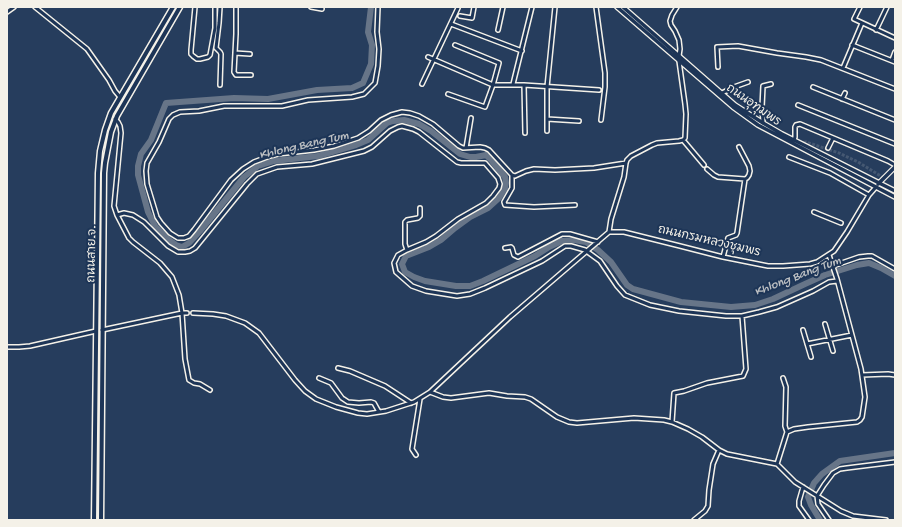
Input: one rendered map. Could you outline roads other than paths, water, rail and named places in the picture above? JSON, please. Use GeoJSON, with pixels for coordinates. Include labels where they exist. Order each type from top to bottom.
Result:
{"type":"FeatureCollection","features":[{"type":"Feature","properties":{"kind":"main road","name":"ถนนสาย จ."},"geometry":{"type":"LineString","coordinates":[[94,520],[98,162],[102,140],[111,113],[173,7]]}},
{"type":"Feature","properties":{"kind":"main road","name":"ถนนสาย จ."},"geometry":{"type":"LineString","coordinates":[[101,520],[104,173],[108,142],[120,110],[180,7]]}},
{"type":"Feature","properties":{"kind":"main road"},"geometry":{"type":"LineString","coordinates":[[96,331],[102,330]]}},
{"type":"Feature","properties":{"kind":"street"},"geometry":{"type":"LineString","coordinates":[[7,12],[14,7]]}},
{"type":"Feature","properties":{"kind":"street"},"geometry":{"type":"LineString","coordinates":[[35,7],[87,49],[120,97]]}},
{"type":"Feature","properties":{"kind":"street"},"geometry":{"type":"LineString","coordinates":[[195,7],[190,50],[191,54],[196,59],[200,59],[210,55],[215,28],[215,7]]}},
{"type":"Feature","properties":{"kind":"street"},"geometry":{"type":"LineString","coordinates":[[220,7],[216,48],[221,54],[220,84]]}},
{"type":"Feature","properties":{"kind":"street"},"geometry":{"type":"LineString","coordinates":[[236,7],[234,72],[235,74],[251,76]]}},
{"type":"Feature","properties":{"kind":"street"},"geometry":{"type":"LineString","coordinates":[[311,7],[322,8]]}},
{"type":"Feature","properties":{"kind":"street"},"geometry":{"type":"LineString","coordinates":[[378,7],[378,66],[375,82],[364,94],[352,97],[308,100],[282,106],[224,106],[199,111],[180,112],[173,115],[169,119],[159,142],[147,163],[146,171],[147,184],[155,211],[161,224],[170,233],[178,238],[189,236],[231,180],[243,169],[254,162],[278,154],[314,150],[334,146],[358,138],[369,131],[381,120],[402,112],[419,116],[433,124],[459,146],[466,148],[480,147],[489,150],[512,175],[512,188],[504,202],[505,205],[534,207],[575,205]]}},
{"type":"Feature","properties":{"kind":"street"},"geometry":{"type":"LineString","coordinates":[[460,16],[472,18],[474,7]]}},
{"type":"Feature","properties":{"kind":"street"},"geometry":{"type":"LineString","coordinates":[[498,30],[504,7]]}},
{"type":"Feature","properties":{"kind":"street"},"geometry":{"type":"LineString","coordinates":[[513,84],[532,7]]}},
{"type":"Feature","properties":{"kind":"street"},"geometry":{"type":"LineString","coordinates":[[547,131],[547,86],[555,7]]}},
{"type":"Feature","properties":{"kind":"street"},"geometry":{"type":"LineString","coordinates":[[596,7],[605,73],[605,87],[600,120]]}},
{"type":"Feature","properties":{"kind":"street","name":"ถนนอุทุมพร"},"geometry":{"type":"LineString","coordinates":[[617,7],[679,62],[733,107],[758,125],[895,197]]}},
{"type":"Feature","properties":{"kind":"street","name":"ถนนอุทุมพร"},"geometry":{"type":"LineString","coordinates":[[623,7],[736,105],[763,123],[794,140],[895,191]]}},
{"type":"Feature","properties":{"kind":"street"},"geometry":{"type":"LineString","coordinates":[[677,7],[670,21],[671,26],[679,40],[680,49],[679,62],[686,114],[685,136],[683,140]]}},
{"type":"Feature","properties":{"kind":"street"},"geometry":{"type":"LineString","coordinates":[[860,7],[854,20],[895,38]]}},
{"type":"Feature","properties":{"kind":"street"},"geometry":{"type":"LineString","coordinates":[[876,30],[887,7]]}},
{"type":"Feature","properties":{"kind":"street"},"geometry":{"type":"LineString","coordinates":[[422,84],[458,8]]}},
{"type":"Feature","properties":{"kind":"street"},"geometry":{"type":"LineString","coordinates":[[843,68],[862,23]]}},
{"type":"Feature","properties":{"kind":"street"},"geometry":{"type":"LineString","coordinates":[[451,24],[522,51]]}},
{"type":"Feature","properties":{"kind":"street"},"geometry":{"type":"LineString","coordinates":[[448,94],[485,106],[499,63],[455,45]]}},
{"type":"Feature","properties":{"kind":"street"},"geometry":{"type":"LineString","coordinates":[[852,45],[894,61],[895,52]]}},
{"type":"Feature","properties":{"kind":"street"},"geometry":{"type":"LineString","coordinates":[[718,67],[717,47],[738,46],[821,60],[895,89]]}},
{"type":"Feature","properties":{"kind":"street"},"geometry":{"type":"LineString","coordinates":[[235,53],[250,54]]}},
{"type":"Feature","properties":{"kind":"street"},"geometry":{"type":"LineString","coordinates":[[428,58],[493,84],[599,90]]}},
{"type":"Feature","properties":{"kind":"street"},"geometry":{"type":"LineString","coordinates":[[722,93],[748,82]]}},
{"type":"Feature","properties":{"kind":"street"},"geometry":{"type":"LineString","coordinates":[[763,123],[763,86],[770,84]]}},
{"type":"Feature","properties":{"kind":"street"},"geometry":{"type":"LineString","coordinates":[[524,85],[525,133]]}},
{"type":"Feature","properties":{"kind":"street"},"geometry":{"type":"LineString","coordinates":[[813,88],[895,120]]}},
{"type":"Feature","properties":{"kind":"street"},"geometry":{"type":"LineString","coordinates":[[842,99],[845,93]]}},
{"type":"Feature","properties":{"kind":"street"},"geometry":{"type":"LineString","coordinates":[[798,105],[895,144]]}},
{"type":"Feature","properties":{"kind":"street"},"geometry":{"type":"LineString","coordinates":[[466,148],[471,118]]}},
{"type":"Feature","properties":{"kind":"street"},"geometry":{"type":"LineString","coordinates":[[116,119],[120,126],[121,133],[114,206],[117,215],[129,238],[160,262],[172,277],[179,295],[182,313],[184,344],[189,380],[210,390]]}},
{"type":"Feature","properties":{"kind":"street"},"geometry":{"type":"LineString","coordinates":[[547,119],[579,121]]}},
{"type":"Feature","properties":{"kind":"street"},"geometry":{"type":"LineString","coordinates":[[794,140],[795,127],[798,124],[888,161],[895,166]]}},
{"type":"Feature","properties":{"kind":"street"},"geometry":{"type":"LineString","coordinates":[[117,215],[124,213],[133,215],[144,222],[168,246],[178,252],[190,252],[195,248],[247,184],[258,174],[277,167],[312,164],[364,150],[372,147],[390,131],[398,126],[402,126],[420,132],[456,162],[485,163],[498,178],[500,184],[499,188],[486,203],[458,218],[426,242],[398,255],[394,263],[396,272],[408,284],[426,291],[457,296],[470,294],[542,261],[565,246],[589,250],[600,261],[617,286],[625,294],[650,305],[680,311],[726,316],[742,316],[777,307],[829,282],[837,280]]}},
{"type":"Feature","properties":{"kind":"street"},"geometry":{"type":"LineString","coordinates":[[828,148],[833,138]]}},
{"type":"Feature","properties":{"kind":"street"},"geometry":{"type":"LineString","coordinates":[[193,313],[226,316],[245,323],[259,333],[305,391],[336,407],[367,414],[386,411],[411,403],[430,392],[510,317],[609,232],[611,219],[624,177],[626,164],[631,156],[656,143],[683,140]]}},
{"type":"Feature","properties":{"kind":"street"},"geometry":{"type":"LineString","coordinates":[[683,140],[704,165]]}},
{"type":"Feature","properties":{"kind":"street"},"geometry":{"type":"LineString","coordinates":[[723,258],[728,238],[736,235],[737,233],[745,178],[749,175],[749,166],[740,147]]}},
{"type":"Feature","properties":{"kind":"street"},"geometry":{"type":"LineString","coordinates":[[789,157],[830,173],[869,195]]}},
{"type":"Feature","properties":{"kind":"street"},"geometry":{"type":"LineString","coordinates":[[512,175],[515,176],[534,169],[555,170],[594,168],[626,164]]}},
{"type":"Feature","properties":{"kind":"street","name":"ถนนกรมหลวงชุมพร"},"geometry":{"type":"LineString","coordinates":[[609,232],[629,234],[723,258],[768,266],[810,264],[817,262],[834,251],[869,195],[895,166]]}},
{"type":"Feature","properties":{"kind":"street"},"geometry":{"type":"LineString","coordinates":[[707,169],[718,177],[745,178]]}},
{"type":"Feature","properties":{"kind":"street"},"geometry":{"type":"LineString","coordinates":[[407,250],[405,244],[405,222],[407,220],[418,218],[420,216],[420,208]]}},
{"type":"Feature","properties":{"kind":"street"},"geometry":{"type":"LineString","coordinates":[[814,212],[850,227]]}},
{"type":"Feature","properties":{"kind":"street"},"geometry":{"type":"LineString","coordinates":[[505,248],[511,247],[514,255],[518,257],[562,234],[570,234],[597,242]]}},
{"type":"Feature","properties":{"kind":"street"},"geometry":{"type":"LineString","coordinates":[[787,432],[794,429],[857,422],[860,420],[863,412],[864,398],[862,375],[829,255]]}},
{"type":"Feature","properties":{"kind":"street"},"geometry":{"type":"LineString","coordinates":[[833,266],[859,257],[872,256],[895,269]]}},
{"type":"Feature","properties":{"kind":"street"},"geometry":{"type":"LineString","coordinates":[[102,330],[187,313]]}},
{"type":"Feature","properties":{"kind":"street"},"geometry":{"type":"LineString","coordinates":[[672,422],[674,394],[707,382],[743,376],[746,369],[742,316]]}},
{"type":"Feature","properties":{"kind":"street"},"geometry":{"type":"LineString","coordinates":[[825,324],[833,351]]}},
{"type":"Feature","properties":{"kind":"street"},"geometry":{"type":"LineString","coordinates":[[803,330],[811,357]]}},
{"type":"Feature","properties":{"kind":"street"},"geometry":{"type":"LineString","coordinates":[[7,347],[19,348],[96,331]]}},
{"type":"Feature","properties":{"kind":"street"},"geometry":{"type":"LineString","coordinates":[[807,344],[852,335]]}},
{"type":"Feature","properties":{"kind":"street"},"geometry":{"type":"LineString","coordinates":[[338,368],[350,371],[384,386],[411,403]]}},
{"type":"Feature","properties":{"kind":"street"},"geometry":{"type":"LineString","coordinates":[[862,375],[895,375]]}},
{"type":"Feature","properties":{"kind":"street"},"geometry":{"type":"LineString","coordinates":[[319,378],[331,383],[342,398],[348,402],[371,402],[374,403],[379,412]]}},
{"type":"Feature","properties":{"kind":"street"},"geometry":{"type":"LineString","coordinates":[[777,464],[787,432],[785,426],[786,387],[783,378]]}},
{"type":"Feature","properties":{"kind":"street"},"geometry":{"type":"LineString","coordinates":[[430,392],[451,398],[490,393],[526,397],[532,399],[557,417],[569,422],[577,423],[634,418],[672,422],[702,437],[719,450],[734,456],[777,464],[795,482],[841,511],[853,516],[886,520]]}},
{"type":"Feature","properties":{"kind":"street"},"geometry":{"type":"LineString","coordinates":[[416,455],[412,448],[420,398]]}},
{"type":"Feature","properties":{"kind":"street"},"geometry":{"type":"LineString","coordinates":[[694,520],[705,511],[708,506],[709,490],[714,464],[719,450]]}},
{"type":"Feature","properties":{"kind":"street"},"geometry":{"type":"LineString","coordinates":[[816,495],[833,473],[840,469],[895,462]]}},
{"type":"Feature","properties":{"kind":"street"},"geometry":{"type":"LineString","coordinates":[[804,488],[799,501],[799,506],[809,520]]}},
{"type":"Feature","properties":{"kind":"street"},"geometry":{"type":"LineString","coordinates":[[816,495],[818,504],[829,520]]}},
{"type":"Feature","properties":{"kind":"waterway","name":"Khlong Bang Tum"},"geometry":{"type":"LineString","coordinates":[[371,7],[368,32],[372,45],[371,64],[363,83],[352,88],[317,90],[268,99],[234,98],[166,103],[151,140],[141,154],[138,166],[138,175],[148,212],[155,226],[169,240],[182,247],[189,243],[244,177],[258,166],[274,161],[318,156],[356,145],[368,140],[387,123],[404,120],[419,124],[431,131],[460,154],[470,157],[486,155],[505,177],[506,183],[505,188],[499,198],[488,208],[470,217],[441,240],[429,247],[406,256],[402,264],[405,272],[425,281],[456,286],[470,286],[535,256],[562,241],[574,240],[586,242],[598,250],[611,262],[627,285],[633,289],[681,302],[731,307],[755,305],[773,299],[825,275],[857,265],[869,263],[895,276]]}},
{"type":"Feature","properties":{"kind":"waterway","name":"Khlong Bang Tum"},"geometry":{"type":"LineString","coordinates":[[820,520],[808,497],[814,483],[822,474],[840,461],[895,453]]}},
{"type":"Feature","properties":{"kind":"tunnel"},"geometry":{"type":"LineString","coordinates":[[799,143],[806,142],[839,153],[858,162],[884,178]]}}]}
